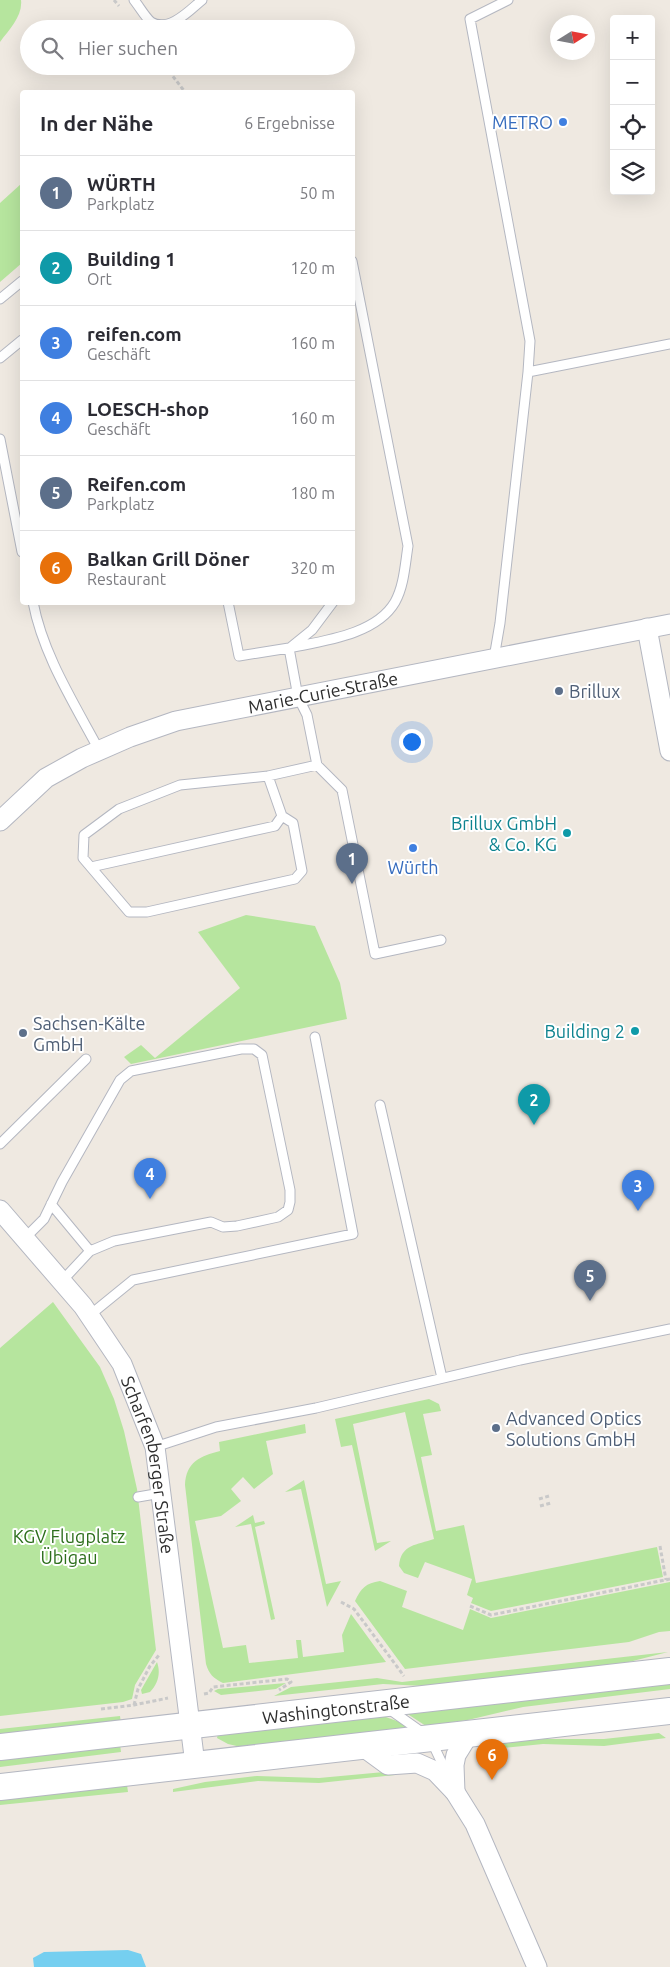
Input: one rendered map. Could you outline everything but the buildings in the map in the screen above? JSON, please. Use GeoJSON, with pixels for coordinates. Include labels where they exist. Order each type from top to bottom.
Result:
{"type":"FeatureCollection","features":[{"type":"Feature","properties":{"kind":"main road","name":"Washingtonstraße"},"geometry":{"type":"LineString","coordinates":[[0,1748],[380,1704],[528,1689],[670,1671]]}},
{"type":"Feature","properties":{"kind":"main road"},"geometry":{"type":"LineString","coordinates":[[0,1786],[670,1711]]}},
{"type":"Feature","properties":{"kind":"street","name":"Marie-Curie-Straße"},"geometry":{"type":"LineString","coordinates":[[0,821],[46,778],[99,750],[130,737],[176,722],[670,624]]}},
{"type":"Feature","properties":{"kind":"street"},"geometry":{"type":"LineString","coordinates":[[647,628],[670,751]]}},
{"type":"Feature","properties":{"kind":"street","name":"Scharfenberger Straße"},"geometry":{"type":"LineString","coordinates":[[0,1210],[90,1315],[122,1364],[155,1447],[195,1764]]}},
{"type":"Feature","properties":{"kind":"street"},"geometry":{"type":"LineString","coordinates":[[455,1792],[454,1765],[456,1755],[469,1734]]}},
{"type":"Feature","properties":{"kind":"street"},"geometry":{"type":"LineString","coordinates":[[362,1746],[388,1765],[417,1763],[435,1771],[455,1792],[475,1824],[537,1967]]}},
{"type":"Feature","properties":{"kind":"lane"},"geometry":{"type":"LineString","coordinates":[[134,0],[149,20]]}},
{"type":"Feature","properties":{"kind":"lane"},"geometry":{"type":"LineString","coordinates":[[176,20],[202,0]]}},
{"type":"Feature","properties":{"kind":"lane"},"geometry":{"type":"LineString","coordinates":[[494,658],[500,623],[530,341],[470,19],[508,0]]}},
{"type":"Feature","properties":{"kind":"lane"},"geometry":{"type":"LineString","coordinates":[[229,605],[239,656],[341,637],[363,629],[380,619],[395,603],[403,580],[408,546],[355,276]]}},
{"type":"Feature","properties":{"kind":"lane"},"geometry":{"type":"LineString","coordinates":[[0,299],[20,284]]}},
{"type":"Feature","properties":{"kind":"lane"},"geometry":{"type":"LineString","coordinates":[[0,358],[20,342]]}},
{"type":"Feature","properties":{"kind":"lane"},"geometry":{"type":"LineString","coordinates":[[528,372],[670,344]]}},
{"type":"Feature","properties":{"kind":"lane"},"geometry":{"type":"LineString","coordinates":[[0,438],[20,542]]}},
{"type":"Feature","properties":{"kind":"lane"},"geometry":{"type":"LineString","coordinates":[[33,605],[37,624],[66,689],[99,750]]}},
{"type":"Feature","properties":{"kind":"lane"},"geometry":{"type":"LineString","coordinates":[[289,648],[312,630],[331,605]]}},
{"type":"Feature","properties":{"kind":"lane"},"geometry":{"type":"LineString","coordinates":[[289,648],[298,697],[307,715],[317,765],[342,790],[375,954],[441,940]]}},
{"type":"Feature","properties":{"kind":"lane"},"geometry":{"type":"LineString","coordinates":[[268,776],[282,816],[293,824],[302,871],[295,879],[146,912],[129,912],[83,858],[84,835],[119,809],[180,785],[268,776],[317,765]]}},
{"type":"Feature","properties":{"kind":"lane"},"geometry":{"type":"LineString","coordinates":[[91,867],[275,826],[282,816]]}},
{"type":"Feature","properties":{"kind":"lane"},"geometry":{"type":"LineString","coordinates":[[90,1315],[133,1280],[354,1234],[315,1037]]}},
{"type":"Feature","properties":{"kind":"lane"},"geometry":{"type":"LineString","coordinates":[[25,1238],[44,1219],[62,1182],[120,1080],[131,1071],[241,1049],[254,1049],[262,1055],[290,1190],[288,1210],[278,1217],[270,1219],[223,1227],[211,1222],[114,1241],[90,1251],[62,1281]]}},
{"type":"Feature","properties":{"kind":"lane"},"geometry":{"type":"LineString","coordinates":[[0,1144],[86,1059]]}},
{"type":"Feature","properties":{"kind":"lane"},"geometry":{"type":"LineString","coordinates":[[380,1105],[442,1378]]}},
{"type":"Feature","properties":{"kind":"lane"},"geometry":{"type":"LineString","coordinates":[[52,1204],[90,1251]]}},
{"type":"Feature","properties":{"kind":"lane"},"geometry":{"type":"LineString","coordinates":[[155,1447],[216,1427],[316,1408],[442,1378],[670,1329]]}},
{"type":"Feature","properties":{"kind":"lane"},"geometry":{"type":"LineString","coordinates":[[138,1497],[162,1493]]}},
{"type":"Feature","properties":{"kind":"lane"},"geometry":{"type":"LineString","coordinates":[[380,1704],[430,1738],[455,1792]]}},
{"type":"Feature","properties":{"kind":"path"},"geometry":{"type":"LineString","coordinates":[[172,75],[183,90]]}},
{"type":"Feature","properties":{"kind":"path"},"geometry":{"type":"LineString","coordinates":[[539,1499],[549,1496]]}},
{"type":"Feature","properties":{"kind":"path"},"geometry":{"type":"LineString","coordinates":[[540,1506],[551,1503]]}},
{"type":"Feature","properties":{"kind":"path"},"geometry":{"type":"LineString","coordinates":[[470,1606],[491,1615],[668,1579],[660,1546]]}},
{"type":"Feature","properties":{"kind":"path"},"geometry":{"type":"LineString","coordinates":[[341,1602],[354,1610],[404,1676]]}},
{"type":"Feature","properties":{"kind":"path"},"geometry":{"type":"LineString","coordinates":[[165,1698],[134,1705],[138,1689],[150,1666],[178,1636]]}},
{"type":"Feature","properties":{"kind":"path","name":"Washingtonstraße"},"geometry":{"type":"LineString","coordinates":[[209,1693],[213,1687],[287,1679],[291,1682],[274,1692]]}},
{"type":"Feature","properties":{"kind":"green space"},"geometry":{"type":"Polygon","coordinates":[[[0,0],[21,0],[21,6],[18,17],[0,42],[0,0]]]}},
{"type":"Feature","properties":{"kind":"green space"},"geometry":{"type":"Polygon","coordinates":[[[20,185],[20,265],[0,282],[0,203],[20,185]]]}},
{"type":"Feature","properties":{"kind":"green space"},"geometry":{"type":"Polygon","coordinates":[[[246,915],[315,926],[340,983],[347,1019],[131,1064],[124,1057],[141,1045],[155,1058],[240,988],[198,932],[246,915]]]}},
{"type":"Feature","properties":{"kind":"green space","name":"KGV Flugplatz Übigau"},"geometry":{"type":"Polygon","coordinates":[[[53,1302],[100,1367],[114,1399],[124,1431],[137,1489],[156,1650],[135,1685],[132,1699],[123,1702],[0,1716],[0,1348],[53,1302]]]}},
{"type":"Feature","properties":{"kind":"green space"},"geometry":{"type":"Polygon","coordinates":[[[429,1399],[439,1404],[441,1411],[423,1414],[432,1455],[421,1457],[436,1531],[464,1525],[476,1583],[657,1547],[663,1577],[491,1611],[471,1603],[473,1598],[467,1595],[472,1579],[425,1562],[418,1578],[404,1573],[399,1566],[400,1559],[406,1549],[434,1539],[405,1412],[353,1424],[377,1543],[391,1541],[375,1551],[352,1445],[341,1447],[335,1419],[429,1399]]]}},
{"type":"Feature","properties":{"kind":"green space"},"geometry":{"type":"Polygon","coordinates":[[[305,1424],[306,1433],[266,1441],[273,1474],[254,1489],[243,1477],[231,1489],[241,1501],[221,1516],[195,1521],[223,1648],[246,1645],[249,1663],[298,1658],[296,1640],[301,1640],[303,1657],[344,1652],[342,1635],[351,1614],[386,1662],[223,1683],[212,1675],[206,1664],[185,1485],[186,1477],[191,1465],[195,1461],[220,1451],[219,1442],[305,1424]]]}},
{"type":"Feature","properties":{"kind":"green space"},"geometry":{"type":"Polygon","coordinates":[[[304,1480],[326,1584],[341,1581],[327,1607],[301,1489],[285,1492],[304,1480]]]}},
{"type":"Feature","properties":{"kind":"green space"},"geometry":{"type":"Polygon","coordinates":[[[253,1515],[255,1523],[264,1521],[265,1524],[255,1527],[275,1619],[271,1620],[251,1524],[235,1527],[253,1515]]]}},
{"type":"Feature","properties":{"kind":"green space"},"geometry":{"type":"Polygon","coordinates":[[[380,1581],[407,1591],[402,1607],[463,1630],[470,1609],[491,1618],[670,1582],[670,1631],[659,1632],[629,1642],[405,1669],[355,1601],[364,1587],[380,1581]]]}},
{"type":"Feature","properties":{"kind":"green space"},"geometry":{"type":"Polygon","coordinates":[[[668,1652],[625,1663],[424,1686],[383,1684],[274,1696],[291,1687],[377,1678],[402,1682],[668,1652]]]}},
{"type":"Feature","properties":{"kind":"green space"},"geometry":{"type":"Polygon","coordinates":[[[157,1662],[159,1674],[157,1682],[150,1692],[142,1694],[141,1690],[157,1662]]]}},
{"type":"Feature","properties":{"kind":"green space"},"geometry":{"type":"Polygon","coordinates":[[[670,1680],[670,1689],[523,1707],[468,1720],[426,1726],[406,1713],[670,1680]]]}},
{"type":"Feature","properties":{"kind":"green space"},"geometry":{"type":"Polygon","coordinates":[[[286,1683],[276,1689],[221,1695],[214,1691],[218,1689],[286,1683]]]}},
{"type":"Feature","properties":{"kind":"green space"},"geometry":{"type":"Polygon","coordinates":[[[380,1715],[411,1728],[241,1747],[228,1744],[217,1738],[218,1734],[380,1715]]]}},
{"type":"Feature","properties":{"kind":"green space"},"geometry":{"type":"Polygon","coordinates":[[[120,1716],[121,1723],[0,1737],[0,1729],[120,1716]]]}},
{"type":"Feature","properties":{"kind":"green space"},"geometry":{"type":"Polygon","coordinates":[[[659,1733],[666,1738],[604,1746],[543,1744],[492,1749],[492,1743],[543,1739],[604,1739],[659,1733]]]}},
{"type":"Feature","properties":{"kind":"green space"},"geometry":{"type":"Polygon","coordinates":[[[120,1744],[121,1752],[0,1767],[0,1758],[120,1744]]]}},
{"type":"Feature","properties":{"kind":"green space"},"geometry":{"type":"Polygon","coordinates":[[[395,1771],[395,1775],[319,1783],[258,1781],[173,1792],[173,1789],[205,1782],[257,1776],[319,1778],[395,1771]]]}},
{"type":"Feature","properties":{"kind":"green space"},"geometry":{"type":"Polygon","coordinates":[[[127,1785],[128,1792],[0,1805],[0,1799],[127,1785]]]}},
{"type":"Feature","properties":{"kind":"water"},"geometry":{"type":"Polygon","coordinates":[[[128,1950],[141,1954],[146,1967],[34,1967],[33,1958],[44,1952],[128,1950]]]}},
{"type":"Feature","properties":{"kind":"place","name":"METRO"},"geometry":{"type":"Point","coordinates":[563,122]}},
{"type":"Feature","properties":{"kind":"place","name":"Brillux"},"geometry":{"type":"Point","coordinates":[559,691]}},
{"type":"Feature","properties":{"kind":"place","name":"Brillux GmbH & Co. KG"},"geometry":{"type":"Point","coordinates":[567,833]}},
{"type":"Feature","properties":{"kind":"place","name":"Würth"},"geometry":{"type":"Point","coordinates":[413,848]}},
{"type":"Feature","properties":{"kind":"place","name":"WÜRTH"},"geometry":{"type":"Point","coordinates":[352,884]}},
{"type":"Feature","properties":{"kind":"place","name":"Building 2"},"geometry":{"type":"Point","coordinates":[635,1031]}},
{"type":"Feature","properties":{"kind":"place","name":"Sachsen-Kälte GmbH"},"geometry":{"type":"Point","coordinates":[23,1033]}},
{"type":"Feature","properties":{"kind":"place","name":"Building 1"},"geometry":{"type":"Point","coordinates":[534,1125]}},
{"type":"Feature","properties":{"kind":"place","name":"LOESCH-shop"},"geometry":{"type":"Point","coordinates":[150,1199]}},
{"type":"Feature","properties":{"kind":"place","name":"reifen.com"},"geometry":{"type":"Point","coordinates":[638,1211]}},
{"type":"Feature","properties":{"kind":"place","name":"Reifen.com"},"geometry":{"type":"Point","coordinates":[590,1301]}},
{"type":"Feature","properties":{"kind":"place","name":"Advanced Optics Solutions GmbH"},"geometry":{"type":"Point","coordinates":[496,1428]}},
{"type":"Feature","properties":{"kind":"place","name":"Balkan Grill Döner"},"geometry":{"type":"Point","coordinates":[492,1780]}}]}
